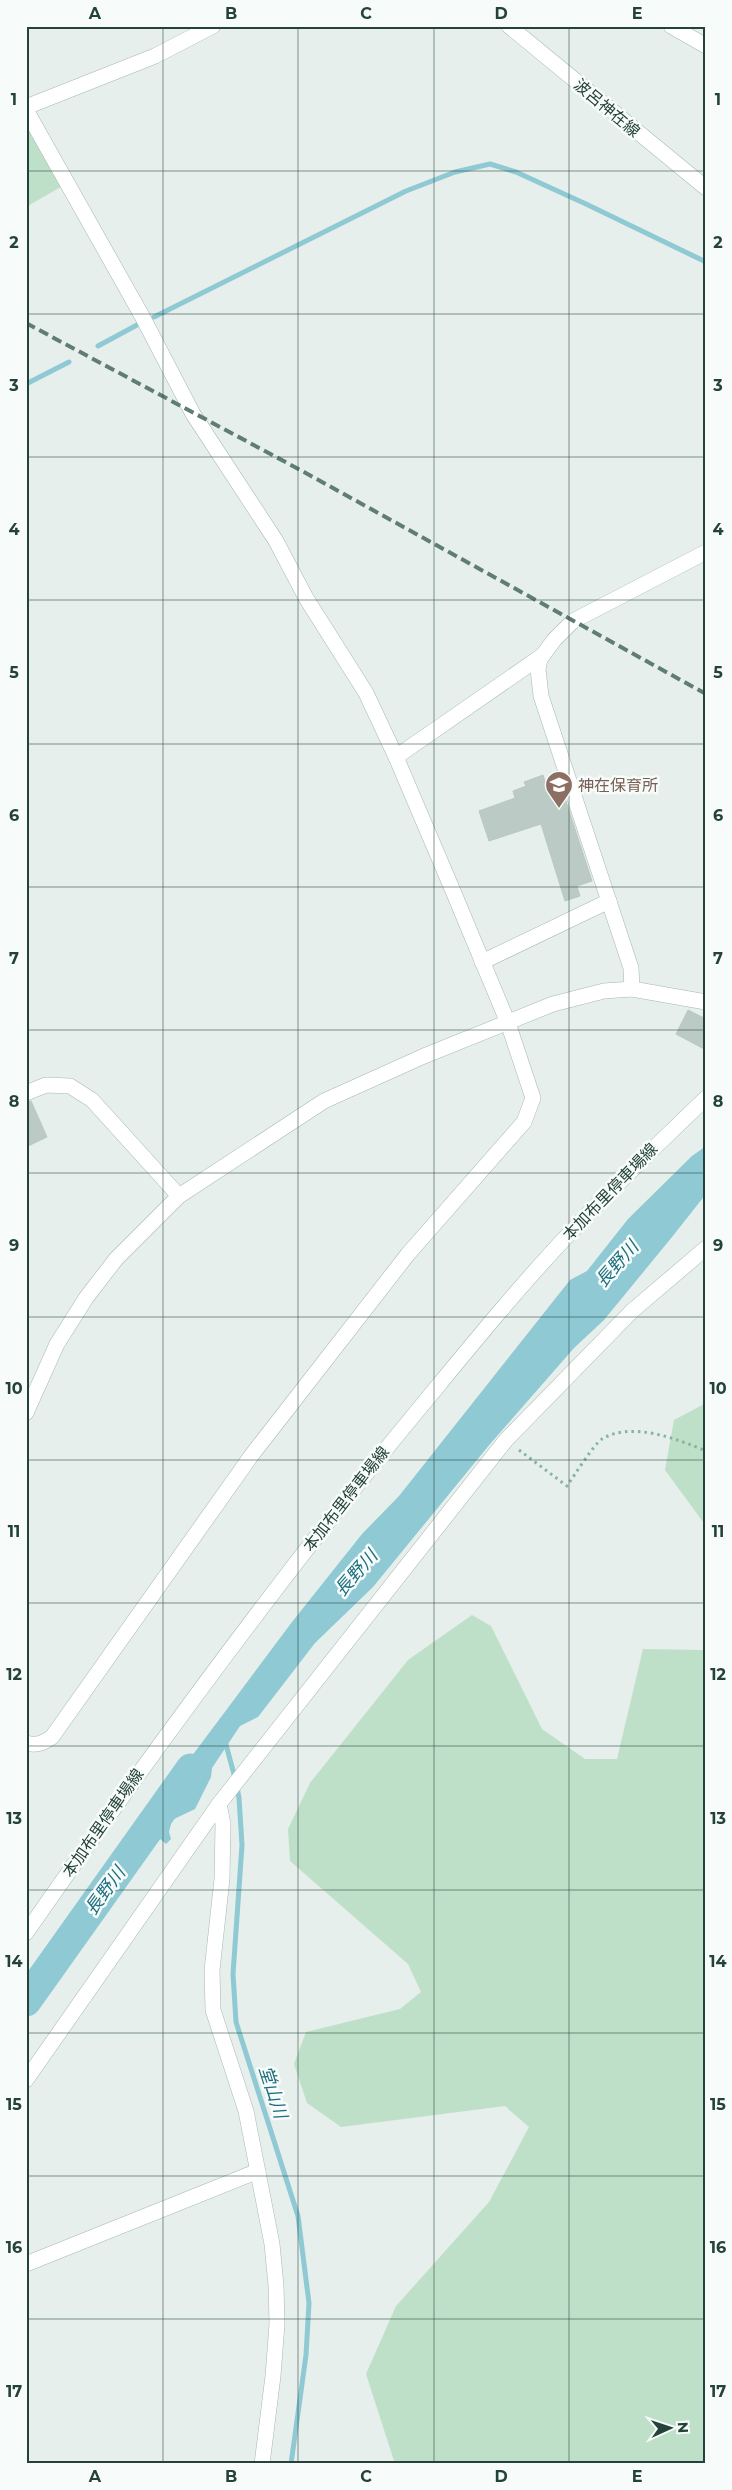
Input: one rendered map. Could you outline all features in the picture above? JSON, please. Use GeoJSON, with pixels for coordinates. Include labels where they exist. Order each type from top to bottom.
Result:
{"type":"FeatureCollection","features":[{"type":"Feature","properties":{"kind":"street"},"geometry":{"type":"LineString","coordinates":[[26,1743],[33,1745],[42,1743],[52,1737],[251,1456],[408,1254],[524,1122],[533,1098],[508,1023],[396,757],[366,693],[306,598],[276,541],[193,414],[142,316],[26,109],[155,56],[213,26]]}},
{"type":"Feature","properties":{"kind":"street","name":"波呂神在線"},"geometry":{"type":"LineString","coordinates":[[510,26],[706,188]]}},
{"type":"Feature","properties":{"kind":"street"},"geometry":{"type":"LineString","coordinates":[[670,26],[706,46]]}},
{"type":"Feature","properties":{"kind":"street"},"geometry":{"type":"LineString","coordinates":[[632,989],[631,968],[541,696],[538,669],[540,659],[554,640],[573,621],[706,552]]}},
{"type":"Feature","properties":{"kind":"street"},"geometry":{"type":"LineString","coordinates":[[396,757],[544,654]]}},
{"type":"Feature","properties":{"kind":"street"},"geometry":{"type":"LineString","coordinates":[[482,962],[609,900]]}},
{"type":"Feature","properties":{"kind":"street"},"geometry":{"type":"LineString","coordinates":[[26,1413],[56,1344],[86,1298],[116,1259],[179,1196],[324,1101],[424,1056],[554,1004],[604,991],[632,989],[706,1002]]}},
{"type":"Feature","properties":{"kind":"street"},"geometry":{"type":"LineString","coordinates":[[26,1093],[46,1086],[70,1086],[92,1100],[179,1196]]}},
{"type":"Feature","properties":{"kind":"street","name":"本加布里停車場線"},"geometry":{"type":"LineString","coordinates":[[26,1933],[127,1788],[236,1640],[376,1460],[470,1347],[567,1236],[706,1098]]}},
{"type":"Feature","properties":{"kind":"street"},"geometry":{"type":"LineString","coordinates":[[26,2080],[219,1804],[506,1440],[632,1311],[706,1248]]}},
{"type":"Feature","properties":{"kind":"street"},"geometry":{"type":"LineString","coordinates":[[219,1804],[224,1824],[222,1879],[212,1970],[213,2010],[246,2111],[272,2244],[276,2285],[277,2324],[273,2376],[262,2464]]}},
{"type":"Feature","properties":{"kind":"street"},"geometry":{"type":"LineString","coordinates":[[26,2264],[258,2171]]}},
{"type":"Feature","properties":{"kind":"path"},"geometry":{"type":"LineString","coordinates":[[506,1440],[567,1486],[600,1440],[623,1432],[668,1436],[706,1451]]}},
{"type":"Feature","properties":{"kind":"green space"},"geometry":{"type":"Polygon","coordinates":[[[26,118],[66,184],[26,207],[26,118]]]}},
{"type":"Feature","properties":{"kind":"green space"},"geometry":{"type":"Polygon","coordinates":[[[706,1403],[706,1526],[665,1470],[674,1420],[706,1403]]]}},
{"type":"Feature","properties":{"kind":"green space"},"geometry":{"type":"Polygon","coordinates":[[[472,1615],[491,1626],[542,1729],[585,1759],[617,1759],[643,1649],[706,1650],[706,2464],[395,2464],[366,2374],[396,2306],[489,2202],[529,2127],[505,2106],[341,2127],[307,2103],[294,2064],[306,2032],[400,2009],[421,1992],[408,1964],[290,1861],[288,1829],[310,1783],[408,1660],[472,1615]]]}},
{"type":"Feature","properties":{"kind":"water"},"geometry":{"type":"Polygon","coordinates":[[[706,1146],[706,1194],[604,1320],[574,1348],[490,1444],[373,1587],[315,1643],[258,1717],[240,1726],[212,1768],[211,1777],[195,1809],[172,1820],[169,1832],[171,1839],[166,1844],[152,1832],[168,1812],[165,1792],[292,1622],[362,1534],[399,1496],[570,1280],[587,1271],[628,1219],[692,1156],[706,1146]]]}},
{"type":"Feature","properties":{"kind":"building"},"geometry":{"type":"Polygon","coordinates":[[[543,775],[548,791],[561,786],[592,881],[577,886],[580,896],[565,901],[541,824],[489,841],[479,811],[515,798],[513,791],[526,786],[524,782],[543,775]]]}},
{"type":"Feature","properties":{"kind":"building"},"geometry":{"type":"Polygon","coordinates":[[[688,1010],[706,1019],[706,1050],[676,1034],[688,1010]]]}},
{"type":"Feature","properties":{"kind":"building"},"geometry":{"type":"Polygon","coordinates":[[[31,1101],[47,1137],[26,1147],[26,1102],[31,1101]]]}},
{"type":"Feature","properties":{"kind":"waterway"},"geometry":{"type":"LineString","coordinates":[[154,317],[406,191],[455,172],[490,164],[516,172],[706,262]]}},
{"type":"Feature","properties":{"kind":"waterway"},"geometry":{"type":"LineString","coordinates":[[98,346],[137,325]]}},
{"type":"Feature","properties":{"kind":"waterway"},"geometry":{"type":"LineString","coordinates":[[26,384],[69,362]]}},
{"type":"Feature","properties":{"kind":"waterway","name":"堂山川"},"geometry":{"type":"LineString","coordinates":[[225,1741],[235,1778]]}},
{"type":"Feature","properties":{"kind":"waterway","name":"長野川"},"geometry":{"type":"LineString","coordinates":[[26,2001],[191,1769]]}},
{"type":"Feature","properties":{"kind":"waterway","name":"堂山川"},"geometry":{"type":"LineString","coordinates":[[237,1787],[242,1845],[233,1974],[236,2022],[298,2216],[309,2303],[306,2355],[291,2464]]}},
{"type":"Feature","properties":{"kind":"railway"},"geometry":{"type":"LineString","coordinates":[[26,323],[304,472],[706,694]]}},
{"type":"Feature","properties":{"kind":"place","name":"神在保育所"},"geometry":{"type":"Point","coordinates":[559,809]}}]}
